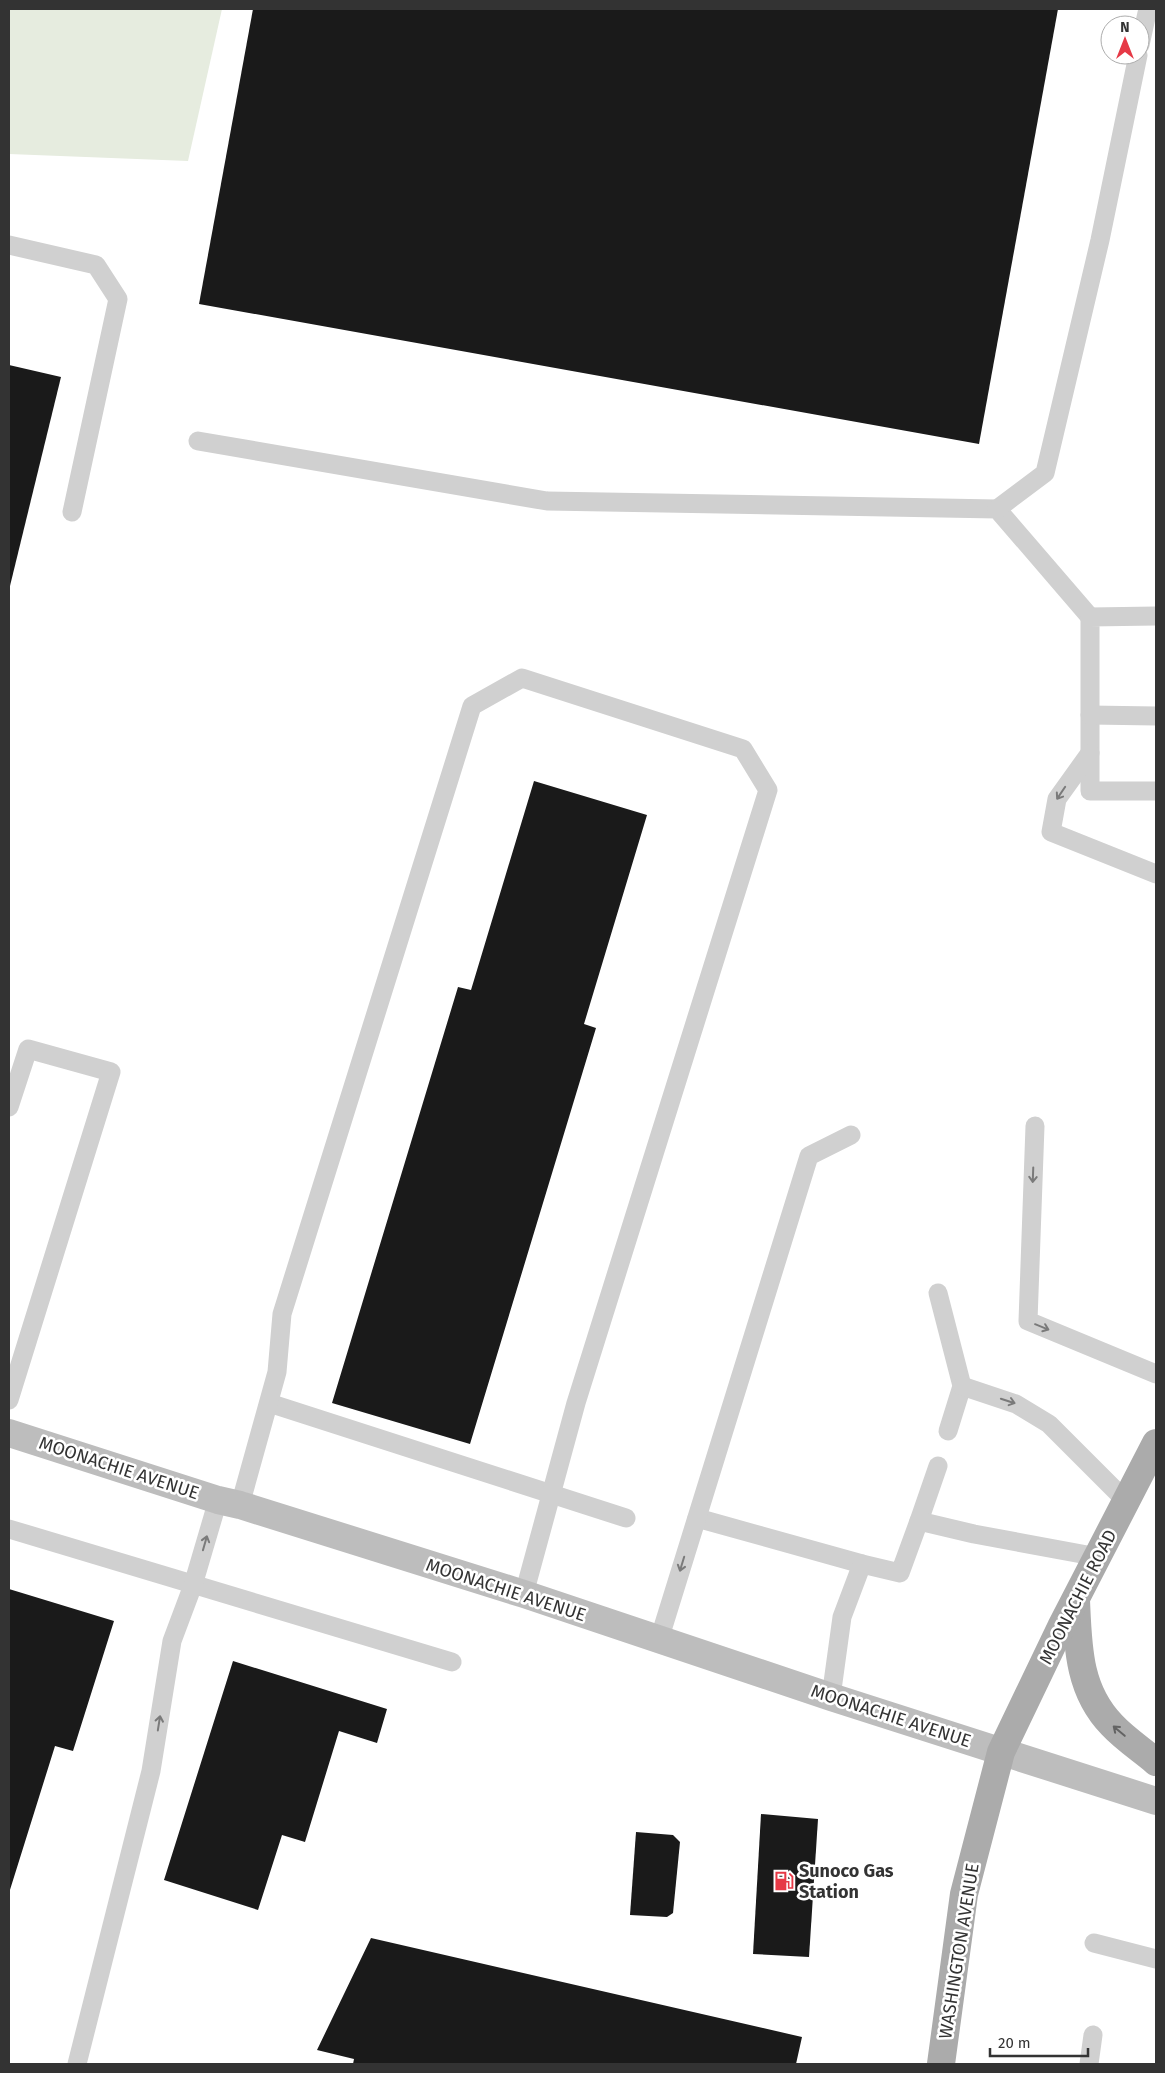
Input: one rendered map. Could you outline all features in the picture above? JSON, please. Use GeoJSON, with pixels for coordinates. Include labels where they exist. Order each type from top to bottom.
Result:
{"type":"FeatureCollection","features":[{"type":"Feature","properties":{"kind":"main road","name":"MOONACHIE AVENUE"},"geometry":{"type":"LineString","coordinates":[[9,1432],[229,1503],[524,1594],[831,1697],[1156,1801]]}},
{"type":"Feature","properties":{"kind":"main road","name":"MOONACHIE ROAD"},"geometry":{"type":"LineString","coordinates":[[1001,1752],[1076,1598],[1156,1443]]}},
{"type":"Feature","properties":{"kind":"main road"},"geometry":{"type":"LineString","coordinates":[[1076,1598],[1080,1659],[1090,1695],[1113,1726],[1156,1762]]}},
{"type":"Feature","properties":{"kind":"main road","name":"WASHINGTON AVENUE"},"geometry":{"type":"LineString","coordinates":[[941,2064],[964,1894],[1001,1752]]}},
{"type":"Feature","properties":{"kind":"lane"},"geometry":{"type":"LineString","coordinates":[[198,441],[547,501],[997,509],[1045,474],[1100,240],[1136,65]]}},
{"type":"Feature","properties":{"kind":"lane"},"geometry":{"type":"LineString","coordinates":[[9,245],[96,265],[118,299],[72,512]]}},
{"type":"Feature","properties":{"kind":"lane"},"geometry":{"type":"LineString","coordinates":[[997,509],[1090,617],[1090,791],[1156,791]]}},
{"type":"Feature","properties":{"kind":"lane"},"geometry":{"type":"LineString","coordinates":[[1090,617],[1156,616]]}},
{"type":"Feature","properties":{"kind":"lane"},"geometry":{"type":"LineString","coordinates":[[77,2064],[151,1771],[172,1641],[193,1585],[229,1503],[269,1402],[277,1372],[282,1314],[472,706],[522,678],[743,749],[768,790],[579,1393],[524,1594]]}},
{"type":"Feature","properties":{"kind":"lane"},"geometry":{"type":"LineString","coordinates":[[1090,715],[1156,716]]}},
{"type":"Feature","properties":{"kind":"lane"},"geometry":{"type":"LineString","coordinates":[[1090,753],[1057,799],[1051,832],[1156,874]]}},
{"type":"Feature","properties":{"kind":"lane"},"geometry":{"type":"LineString","coordinates":[[9,1107],[28,1049],[112,1072],[9,1400]]}},
{"type":"Feature","properties":{"kind":"lane"},"geometry":{"type":"LineString","coordinates":[[1035,1126],[1028,1321],[1156,1374]]}},
{"type":"Feature","properties":{"kind":"lane"},"geometry":{"type":"LineString","coordinates":[[659,1640],[808,1156],[851,1135]]}},
{"type":"Feature","properties":{"kind":"lane"},"geometry":{"type":"LineString","coordinates":[[938,1293],[962,1386],[948,1431]]}},
{"type":"Feature","properties":{"kind":"lane"},"geometry":{"type":"LineString","coordinates":[[962,1386],[1016,1404],[1049,1424],[1126,1501]]}},
{"type":"Feature","properties":{"kind":"lane"},"geometry":{"type":"LineString","coordinates":[[269,1402],[626,1518]]}},
{"type":"Feature","properties":{"kind":"lane"},"geometry":{"type":"LineString","coordinates":[[697,1518],[900,1573],[938,1466]]}},
{"type":"Feature","properties":{"kind":"lane"},"geometry":{"type":"LineString","coordinates":[[920,1521],[974,1534],[1098,1557]]}},
{"type":"Feature","properties":{"kind":"lane"},"geometry":{"type":"LineString","coordinates":[[9,1529],[452,1662]]}},
{"type":"Feature","properties":{"kind":"lane"},"geometry":{"type":"LineString","coordinates":[[831,1697],[842,1617],[862,1564]]}},
{"type":"Feature","properties":{"kind":"lane"},"geometry":{"type":"LineString","coordinates":[[1094,1943],[1156,1959]]}},
{"type":"Feature","properties":{"kind":"lane"},"geometry":{"type":"LineString","coordinates":[[1089,2064],[1093,2035]]}},
{"type":"Feature","properties":{"kind":"shaded area"},"geometry":{"type":"Polygon","coordinates":[[[9,9],[222,9],[188,161],[9,154],[9,9]]]}},
{"type":"Feature","properties":{"kind":"building"},"geometry":{"type":"Polygon","coordinates":[[[253,9],[1058,9],[979,444],[199,304],[253,9]]]}},
{"type":"Feature","properties":{"kind":"building"},"geometry":{"type":"Polygon","coordinates":[[[9,365],[61,377],[9,590],[9,365]]]}},
{"type":"Feature","properties":{"kind":"building"},"geometry":{"type":"Polygon","coordinates":[[[534,781],[647,815],[584,1024],[596,1028],[470,1444],[332,1403],[458,987],[471,990],[534,781]]]}},
{"type":"Feature","properties":{"kind":"building"},"geometry":{"type":"Polygon","coordinates":[[[9,1589],[114,1621],[73,1751],[55,1746],[9,1893],[9,1589]]]}},
{"type":"Feature","properties":{"kind":"building"},"geometry":{"type":"Polygon","coordinates":[[[233,1661],[387,1709],[377,1743],[339,1731],[305,1842],[282,1835],[258,1910],[164,1880],[233,1661]]]}},
{"type":"Feature","properties":{"kind":"building"},"geometry":{"type":"Polygon","coordinates":[[[761,1814],[818,1819],[809,1957],[753,1954],[761,1814]]]}},
{"type":"Feature","properties":{"kind":"building"},"geometry":{"type":"Polygon","coordinates":[[[636,1832],[673,1835],[680,1842],[673,1913],[667,1917],[630,1915],[636,1832]]]}},
{"type":"Feature","properties":{"kind":"building"},"geometry":{"type":"Polygon","coordinates":[[[371,1938],[802,2037],[796,2064],[353,2064],[354,2059],[317,2050],[371,1938]]]}},
{"type":"Feature","properties":{"kind":"place","name":"Sunoco Gas Station"},"geometry":{"type":"Point","coordinates":[784,1881]}}]}
